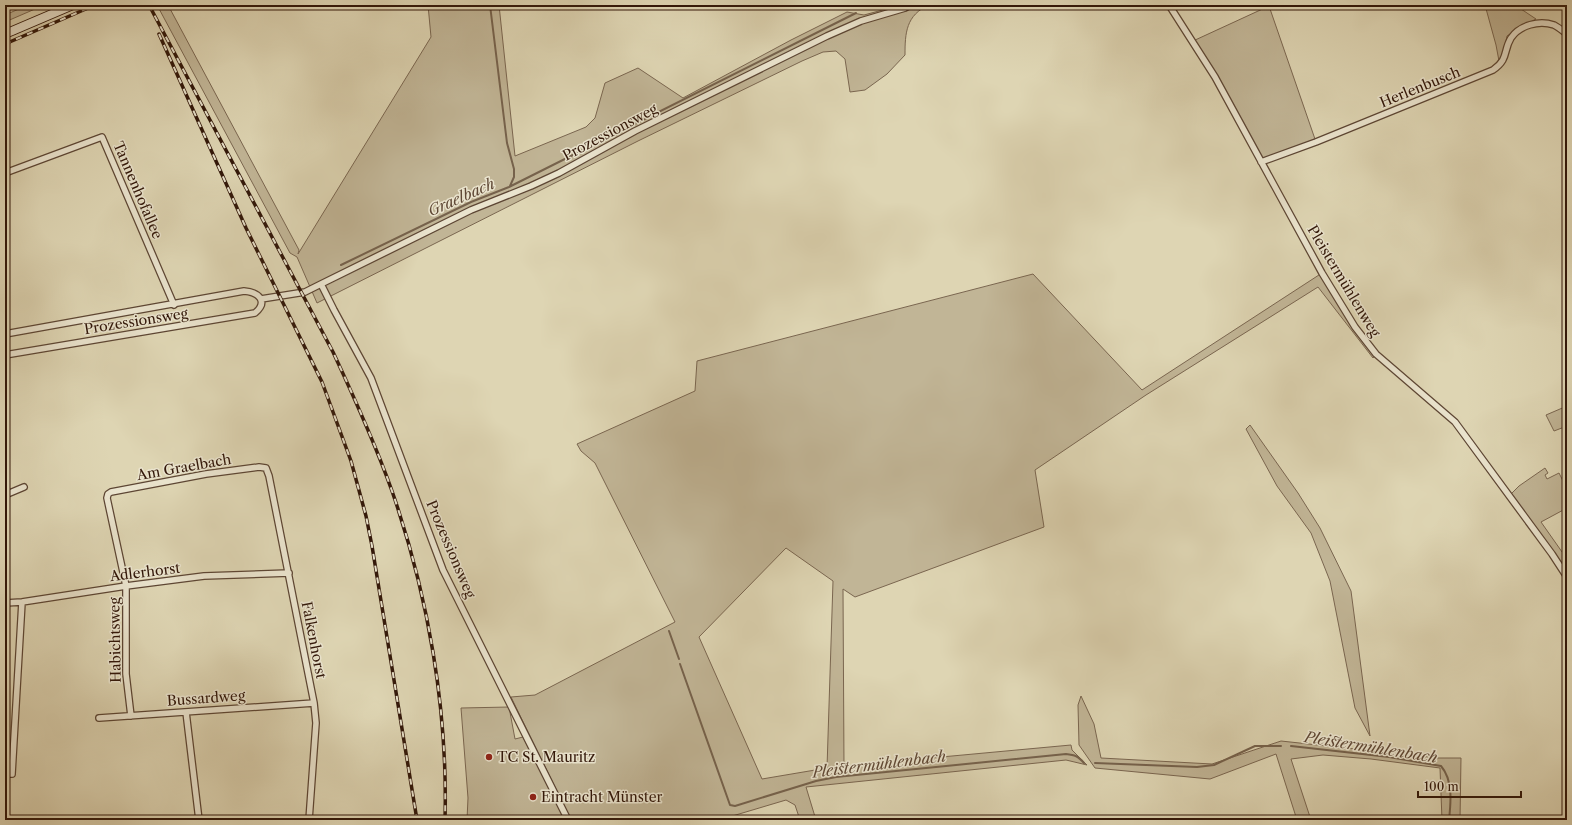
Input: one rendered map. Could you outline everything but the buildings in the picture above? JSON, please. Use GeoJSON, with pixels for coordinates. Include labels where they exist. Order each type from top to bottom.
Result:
{"type":"FeatureCollection","features":[{"type":"Feature","properties":{"kind":"main road"},"geometry":{"type":"LineString","coordinates":[[5,34],[73,5]]}},
{"type":"Feature","properties":{"kind":"street","name":"Prozessionsweg"},"geometry":{"type":"LineString","coordinates":[[5,334],[174,305],[244,291],[252,292],[261,299],[305,292],[471,210],[552,176],[635,131],[827,36],[860,21],[905,8],[910,5]]}},
{"type":"Feature","properties":{"kind":"street","name":"Pleistermühlenweg"},"geometry":{"type":"LineString","coordinates":[[1169,5],[1215,77],[1322,273],[1359,332],[1376,354],[1455,422],[1567,576]]}},
{"type":"Feature","properties":{"kind":"street","name":"Herlenbusch"},"geometry":{"type":"LineString","coordinates":[[1261,162],[1316,142],[1494,70],[1501,65],[1511,39],[1521,29],[1544,23],[1555,26],[1567,34]]}},
{"type":"Feature","properties":{"kind":"street","name":"Tannenhofallee"},"geometry":{"type":"LineString","coordinates":[[5,173],[102,137],[174,305]]}},
{"type":"Feature","properties":{"kind":"street","name":"Prozessionsweg"},"geometry":{"type":"LineString","coordinates":[[322,284],[334,310],[371,378],[443,570],[568,820]]}},
{"type":"Feature","properties":{"kind":"street","name":"Prozessionsweg"},"geometry":{"type":"LineString","coordinates":[[5,355],[255,313],[261,306],[261,299]]}},
{"type":"Feature","properties":{"kind":"street","name":"Am Graelbach"},"geometry":{"type":"LineString","coordinates":[[108,494],[111,492],[206,474],[259,466],[266,468]]}},
{"type":"Feature","properties":{"kind":"street","name":"Falkenhorst"},"geometry":{"type":"LineString","coordinates":[[266,468],[269,473],[314,703],[316,723],[309,820]]}},
{"type":"Feature","properties":{"kind":"street"},"geometry":{"type":"LineString","coordinates":[[5,495],[24,488]]}},
{"type":"Feature","properties":{"kind":"street","name":"Habichtsweg"},"geometry":{"type":"LineString","coordinates":[[108,494],[107,498],[126,586],[126,674],[131,716]]}},
{"type":"Feature","properties":{"kind":"street","name":"Adlerhorst"},"geometry":{"type":"LineString","coordinates":[[5,603],[22,602],[204,576],[289,573]]}},
{"type":"Feature","properties":{"kind":"street"},"geometry":{"type":"LineString","coordinates":[[5,774],[12,774],[22,602]]}},
{"type":"Feature","properties":{"kind":"street","name":"Bussardweg"},"geometry":{"type":"LineString","coordinates":[[99,718],[314,703]]}},
{"type":"Feature","properties":{"kind":"street"},"geometry":{"type":"LineString","coordinates":[[186,712],[199,820]]}},
{"type":"Feature","properties":{"kind":"shaded area"},"geometry":{"type":"Polygon","coordinates":[[[28,5],[37,5],[35,9],[5,22],[5,15],[28,5]]]}},
{"type":"Feature","properties":{"kind":"shaded area"},"geometry":{"type":"Polygon","coordinates":[[[157,5],[168,5],[299,250],[298,254],[431,37],[428,5],[499,5],[515,156],[586,127],[595,118],[605,83],[638,68],[683,98],[791,40],[847,12],[864,15],[901,5],[929,5],[921,9],[911,19],[907,32],[905,55],[887,74],[865,90],[850,92],[845,59],[836,51],[823,52],[638,141],[317,303],[297,257],[290,253],[157,5]]]}},
{"type":"Feature","properties":{"kind":"shaded area"},"geometry":{"type":"Polygon","coordinates":[[[1485,5],[1519,5],[1518,7],[1536,19],[1507,36],[1503,57],[1499,61],[1496,45],[1485,5]]]}},
{"type":"Feature","properties":{"kind":"shaded area"},"geometry":{"type":"Polygon","coordinates":[[[1269,6],[1316,142],[1261,162],[1193,41],[1269,6]]]}},
{"type":"Feature","properties":{"kind":"shaded area"},"geometry":{"type":"Polygon","coordinates":[[[1322,273],[1376,354],[1373,358],[1318,287],[1146,395],[1035,470],[1044,527],[855,597],[843,589],[844,766],[1071,745],[1072,750],[1087,765],[1066,760],[806,787],[816,820],[800,820],[795,805],[786,800],[719,820],[571,820],[511,697],[535,695],[675,622],[595,463],[581,451],[577,444],[695,391],[697,361],[1033,274],[1142,390],[1322,273]],[[786,548],[699,637],[762,779],[827,768],[833,581],[786,548]]]}},
{"type":"Feature","properties":{"kind":"shaded area"},"geometry":{"type":"Polygon","coordinates":[[[1567,406],[1567,426],[1554,431],[1546,415],[1567,406]]]}},
{"type":"Feature","properties":{"kind":"shaded area"},"geometry":{"type":"Polygon","coordinates":[[[1250,425],[1298,493],[1320,528],[1351,591],[1370,736],[1355,708],[1330,581],[1311,533],[1277,486],[1246,429],[1250,425]]]}},
{"type":"Feature","properties":{"kind":"shaded area"},"geometry":{"type":"Polygon","coordinates":[[[1545,468],[1548,473],[1545,475],[1547,479],[1559,473],[1563,481],[1567,479],[1567,508],[1541,522],[1567,559],[1567,570],[1511,494],[1519,486],[1545,468]]]}},
{"type":"Feature","properties":{"kind":"shaded area"},"geometry":{"type":"Polygon","coordinates":[[[1081,696],[1094,724],[1101,758],[1212,764],[1281,741],[1438,758],[1461,758],[1460,820],[1442,820],[1440,768],[1371,759],[1323,755],[1291,759],[1311,820],[1297,820],[1276,754],[1210,779],[1095,768],[1079,745],[1078,705],[1081,696]]]}},
{"type":"Feature","properties":{"kind":"shaded area","name":"TC St. Mauritz"},"geometry":{"type":"Polygon","coordinates":[[[509,707],[515,739],[523,737],[566,820],[467,820],[468,798],[461,708],[509,707]]]}},
{"type":"Feature","properties":{"kind":"waterway","name":"Graelbach"},"geometry":{"type":"LineString","coordinates":[[490,5],[507,143],[514,169],[514,177],[510,186]]}},
{"type":"Feature","properties":{"kind":"waterway"},"geometry":{"type":"LineString","coordinates":[[341,265],[471,202],[509,187],[856,13]]}},
{"type":"Feature","properties":{"kind":"waterway","name":"Pleistermühlenbach"},"geometry":{"type":"LineString","coordinates":[[669,631],[679,659]]}},
{"type":"Feature","properties":{"kind":"waterway","name":"Pleistermühlenbach"},"geometry":{"type":"LineString","coordinates":[[680,664],[730,805],[735,806],[816,781],[836,777],[1066,754],[1076,756],[1084,763]]}},
{"type":"Feature","properties":{"kind":"waterway","name":"Pleistermühlenbach"},"geometry":{"type":"LineString","coordinates":[[1095,763],[1197,767],[1214,765],[1255,746],[1281,746]]}},
{"type":"Feature","properties":{"kind":"waterway","name":"Pleistermühlenbach"},"geometry":{"type":"LineString","coordinates":[[1291,746],[1389,757],[1441,766],[1448,778],[1449,784],[1451,799],[1449,820]]}},
{"type":"Feature","properties":{"kind":"railway"},"geometry":{"type":"LineString","coordinates":[[5,44],[95,5]]}},
{"type":"Feature","properties":{"kind":"railway"},"geometry":{"type":"LineString","coordinates":[[149,5],[333,352],[371,438],[392,491],[405,530],[416,571],[433,653],[443,736],[445,820]]}},
{"type":"Feature","properties":{"kind":"railway"},"geometry":{"type":"LineString","coordinates":[[159,34],[246,228],[322,382],[351,461],[366,516],[372,546],[417,820]]}},
{"type":"Feature","properties":{"kind":"place","name":"TC St. Mauritz"},"geometry":{"type":"Point","coordinates":[489,757]}},
{"type":"Feature","properties":{"kind":"place","name":"Eintracht Münster"},"geometry":{"type":"Point","coordinates":[533,797]}}]}
